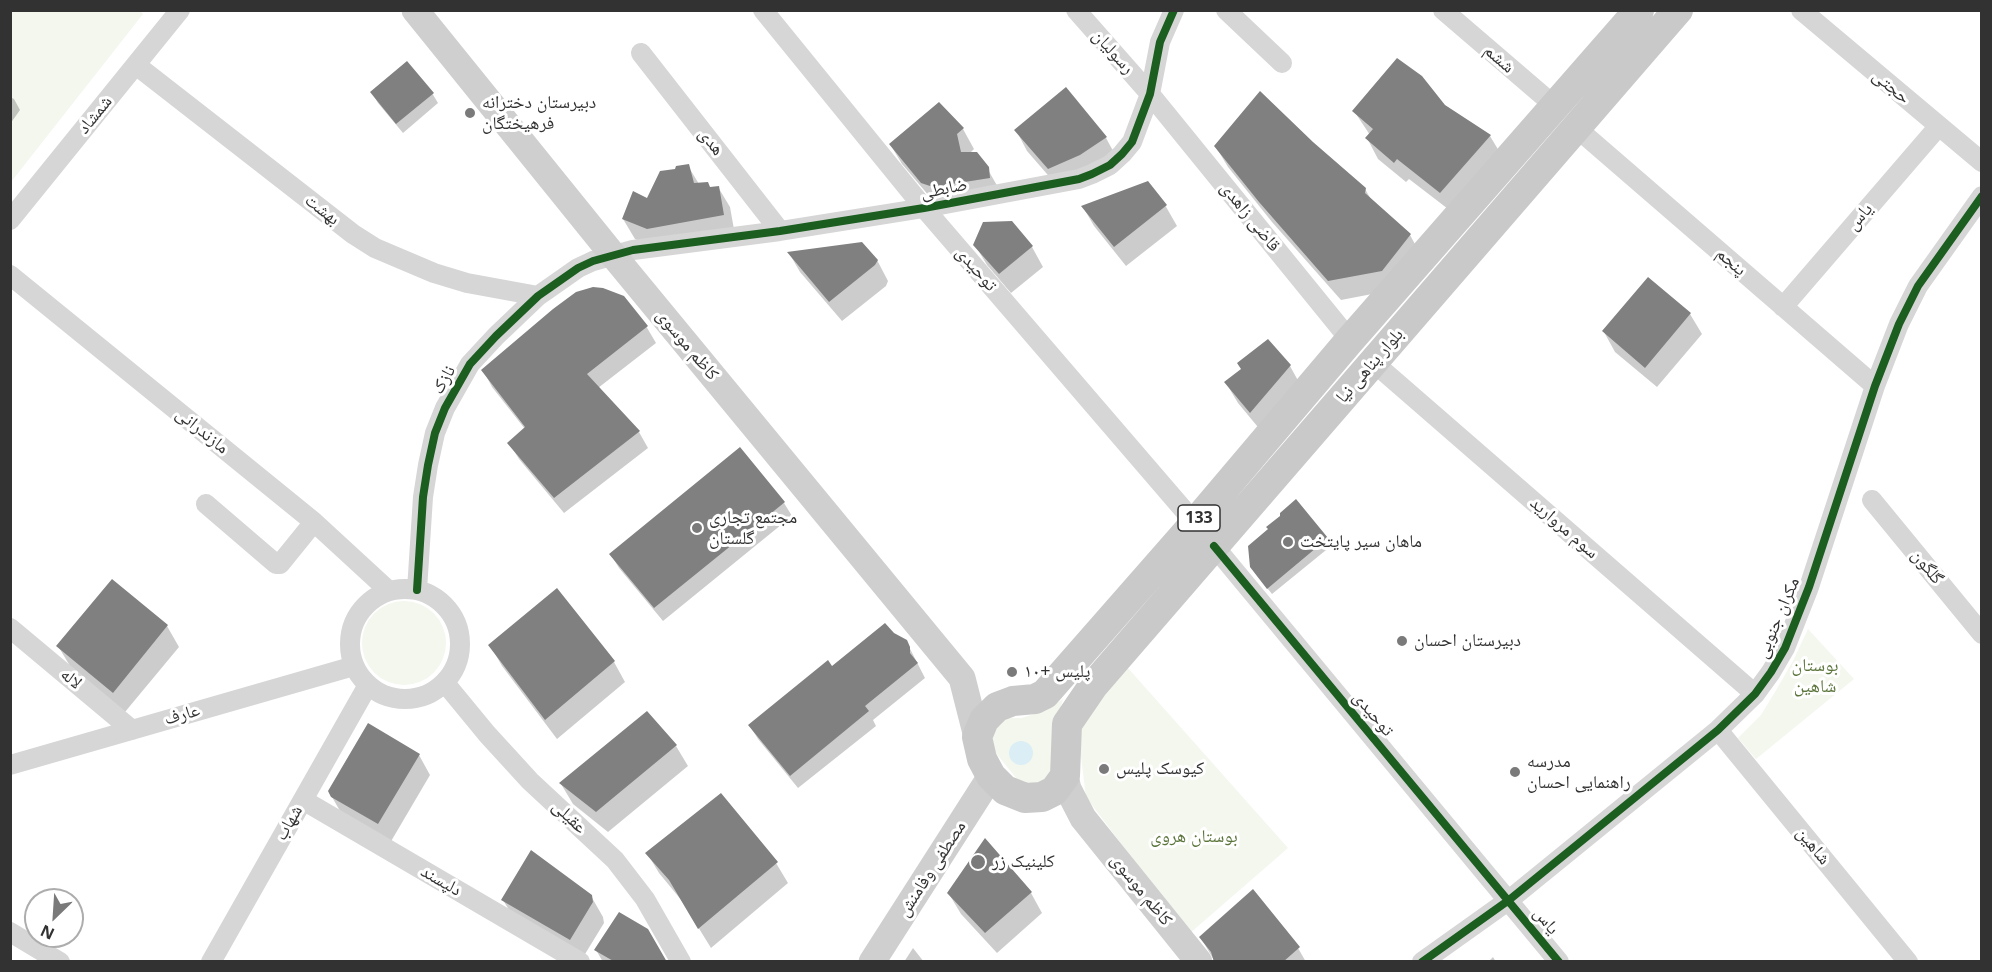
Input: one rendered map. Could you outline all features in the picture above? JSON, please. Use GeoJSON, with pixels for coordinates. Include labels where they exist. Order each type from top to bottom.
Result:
{"type":"FeatureCollection","features":[{"type":"Feature","properties":{"kind":"main road","name":"کاظم موسوی"},"geometry":{"type":"LineString","coordinates":[[415,10],[613,255],[962,678],[977,737]]}},
{"type":"Feature","properties":{"kind":"main road","name":"بلوار پناهی نیا"},"geometry":{"type":"LineString","coordinates":[[977,737],[984,720],[997,707],[1014,701],[1035,699],[1045,694],[1195,523],[1350,340],[1639,10]]}},
{"type":"Feature","properties":{"kind":"main road","name":"بلوار پناهی نیا"},"geometry":{"type":"LineString","coordinates":[[1065,776],[1066,724],[1093,686],[1677,10]]}},
{"type":"Feature","properties":{"kind":"main road"},"geometry":{"type":"LineString","coordinates":[[1350,340],[1373,362]]}},
{"type":"Feature","properties":{"kind":"main road"},"geometry":{"type":"LineString","coordinates":[[977,737],[982,759],[991,776],[1005,790],[1061,808],[1083,818]]}},
{"type":"Feature","properties":{"kind":"main road","name":"مصطفی وفامنش"},"geometry":{"type":"LineString","coordinates":[[872,962],[991,776]]}},
{"type":"Feature","properties":{"kind":"main road","name":"کاظم موسوی"},"geometry":{"type":"LineString","coordinates":[[1065,776],[1068,789],[1083,818],[1199,962]]}},
{"type":"Feature","properties":{"kind":"main road"},"geometry":{"type":"LineString","coordinates":[[1025,798],[1042,797],[1054,791],[1065,776]]}},
{"type":"Feature","properties":{"kind":"street","name":"شمشاد"},"geometry":{"type":"LineString","coordinates":[[10,220],[180,10]]}},
{"type":"Feature","properties":{"kind":"street","name":"توحیدی"},"geometry":{"type":"LineString","coordinates":[[763,10],[924,208],[1195,523]]}},
{"type":"Feature","properties":{"kind":"street","name":"رسولیان"},"geometry":{"type":"LineString","coordinates":[[1076,10],[1150,94]]}},
{"type":"Feature","properties":{"kind":"street","name":"ضابطی"},"geometry":{"type":"LineString","coordinates":[[613,255],[654,246],[780,231],[924,208],[1079,179],[1092,174],[1110,165],[1132,142],[1150,94],[1160,42],[1174,10]]}},
{"type":"Feature","properties":{"kind":"street"},"geometry":{"type":"LineString","coordinates":[[1226,10],[1282,63]]}},
{"type":"Feature","properties":{"kind":"street","name":"ششم"},"geometry":{"type":"LineString","coordinates":[[1443,10],[1556,106]]}},
{"type":"Feature","properties":{"kind":"street","name":"حجتی"},"geometry":{"type":"LineString","coordinates":[[1801,10],[1982,162]]}},
{"type":"Feature","properties":{"kind":"street","name":"هدی"},"geometry":{"type":"LineString","coordinates":[[641,53],[780,231]]}},
{"type":"Feature","properties":{"kind":"street","name":"بهشت"},"geometry":{"type":"LineString","coordinates":[[136,65],[352,234],[375,248],[467,283],[538,296]]}},
{"type":"Feature","properties":{"kind":"street","name":"قاضی زاهدی"},"geometry":{"type":"LineString","coordinates":[[1150,94],[1350,340]]}},
{"type":"Feature","properties":{"kind":"street","name":"یاس"},"geometry":{"type":"LineString","coordinates":[[1783,307],[1938,127]]}},
{"type":"Feature","properties":{"kind":"street","name":"پنجم"},"geometry":{"type":"LineString","coordinates":[[1587,137],[1875,386]]}},
{"type":"Feature","properties":{"kind":"street","name":"مکران جنوبی"},"geometry":{"type":"LineString","coordinates":[[1422,962],[1509,900],[1718,730],[1755,694],[1771,672],[1793,629],[1875,386],[1899,324],[1918,286],[1980,204]]}},
{"type":"Feature","properties":{"kind":"street","name":"نازک"},"geometry":{"type":"LineString","coordinates":[[417,590],[423,497],[430,454],[444,408],[470,364],[538,296],[578,268],[613,255]]}},
{"type":"Feature","properties":{"kind":"street","name":"مازندرانی"},"geometry":{"type":"LineString","coordinates":[[10,275],[314,522],[388,591]]}},
{"type":"Feature","properties":{"kind":"street","name":"سوم مروارید"},"geometry":{"type":"LineString","coordinates":[[1373,362],[1755,694]]}},
{"type":"Feature","properties":{"kind":"street","name":"گلگون"},"geometry":{"type":"LineString","coordinates":[[1872,500],[1982,634]]}},
{"type":"Feature","properties":{"kind":"street"},"geometry":{"type":"LineString","coordinates":[[206,504],[276,564],[283,560],[314,522]]}},
{"type":"Feature","properties":{"kind":"street","name":"توحیدی"},"geometry":{"type":"LineString","coordinates":[[1214,546],[1509,900]]}},
{"type":"Feature","properties":{"kind":"street"},"geometry":{"type":"LineString","coordinates":[[400,588],[417,590],[429,593],[443,603],[454,617],[460,634],[460,652],[455,669],[445,683],[423,696],[398,699],[382,694],[368,685],[354,666],[350,648],[351,630],[359,612],[372,599],[400,588]]}},
{"type":"Feature","properties":{"kind":"street","name":"لاله"},"geometry":{"type":"LineString","coordinates":[[10,628],[132,730]]}},
{"type":"Feature","properties":{"kind":"street","name":"عارف"},"geometry":{"type":"LineString","coordinates":[[10,765],[354,666]]}},
{"type":"Feature","properties":{"kind":"street","name":"عقیلی"},"geometry":{"type":"LineString","coordinates":[[445,683],[530,781],[615,860],[645,899],[681,962]]}},
{"type":"Feature","properties":{"kind":"street","name":"شهاب"},"geometry":{"type":"LineString","coordinates":[[211,962],[368,685]]}},
{"type":"Feature","properties":{"kind":"street","name":"شاهین"},"geometry":{"type":"LineString","coordinates":[[1718,730],[1908,962]]}},
{"type":"Feature","properties":{"kind":"street","name":"دلپسند"},"geometry":{"type":"LineString","coordinates":[[303,800],[580,962]]}},
{"type":"Feature","properties":{"kind":"street","name":"یاس"},"geometry":{"type":"LineString","coordinates":[[1509,900],[1559,962]]}},
{"type":"Feature","properties":{"kind":"street"},"geometry":{"type":"LineString","coordinates":[[10,932],[60,962]]}},
{"type":"Feature","properties":{"kind":"green space"},"geometry":{"type":"Polygon","coordinates":[[[139,10],[143,14],[11,182],[11,11],[139,10]]]}},
{"type":"Feature","properties":{"kind":"green space"},"geometry":{"type":"Polygon","coordinates":[[[404,601],[420,604],[434,613],[443,627],[446,643],[443,659],[434,673],[420,682],[404,685],[388,682],[374,673],[365,659],[362,643],[365,627],[374,613],[388,604],[404,601]]]}},
{"type":"Feature","properties":{"kind":"green space","name":"بوستان شاهین"},"geometry":{"type":"Polygon","coordinates":[[[1808,629],[1854,679],[1756,759],[1738,738],[1761,715],[1793,661],[1808,629]]]}},
{"type":"Feature","properties":{"kind":"green space","name":"بوستان هروی"},"geometry":{"type":"Polygon","coordinates":[[[1127,667],[1288,848],[1189,934],[1086,797],[1077,724],[1127,667]]]}},
{"type":"Feature","properties":{"kind":"green space"},"geometry":{"type":"Polygon","coordinates":[[[1063,699],[1053,732],[1051,754],[1053,766],[1048,777],[1038,784],[1027,786],[1017,779],[991,747],[995,724],[1008,718],[1021,718],[1045,711],[1063,699]]]}},
{"type":"Feature","properties":{"kind":"shaded area"},"geometry":{"type":"Polygon","coordinates":[[[1021,741],[1029,745],[1033,753],[1029,761],[1021,765],[1013,761],[1009,753],[1013,745],[1021,741]]]}},
{"type":"Feature","properties":{"kind":"building"},"geometry":{"type":"Polygon","coordinates":[[[1397,58],[1422,76],[1445,105],[1491,135],[1440,193],[1397,159],[1394,163],[1365,138],[1373,129],[1352,111],[1397,58]]]}},
{"type":"Feature","properties":{"kind":"building"},"geometry":{"type":"Polygon","coordinates":[[[407,61],[434,93],[396,124],[370,92],[407,61]]]}},
{"type":"Feature","properties":{"kind":"building"},"geometry":{"type":"Polygon","coordinates":[[[1066,87],[1107,137],[1080,155],[1048,169],[1014,130],[1066,87]]]}},
{"type":"Feature","properties":{"kind":"building"},"geometry":{"type":"Polygon","coordinates":[[[1260,91],[1313,142],[1366,188],[1365,193],[1411,234],[1382,271],[1328,281],[1214,146],[1260,91]]]}},
{"type":"Feature","properties":{"kind":"building"},"geometry":{"type":"Polygon","coordinates":[[[939,102],[964,128],[957,134],[961,152],[977,152],[989,167],[990,178],[933,187],[921,183],[889,144],[939,102]]]}},
{"type":"Feature","properties":{"kind":"building"},"geometry":{"type":"Polygon","coordinates":[[[689,164],[694,183],[708,182],[710,187],[719,186],[724,215],[647,229],[622,219],[633,191],[647,198],[660,171],[689,164]]]}},
{"type":"Feature","properties":{"kind":"building"},"geometry":{"type":"Polygon","coordinates":[[[1148,181],[1167,205],[1114,247],[1081,206],[1148,181]]]}},
{"type":"Feature","properties":{"kind":"building"},"geometry":{"type":"Polygon","coordinates":[[[1012,221],[1033,246],[999,274],[973,245],[983,222],[1012,221]]]}},
{"type":"Feature","properties":{"kind":"building"},"geometry":{"type":"Polygon","coordinates":[[[862,242],[878,260],[875,265],[829,302],[787,252],[862,242]]]}},
{"type":"Feature","properties":{"kind":"building"},"geometry":{"type":"Polygon","coordinates":[[[1648,277],[1691,313],[1645,368],[1602,331],[1648,277]]]}},
{"type":"Feature","properties":{"kind":"building"},"geometry":{"type":"Polygon","coordinates":[[[593,287],[603,288],[624,296],[648,326],[587,374],[640,431],[554,498],[507,443],[525,427],[481,370],[553,309],[576,292],[593,287]]]}},
{"type":"Feature","properties":{"kind":"building"},"geometry":{"type":"Polygon","coordinates":[[[1268,339],[1291,365],[1250,413],[1224,382],[1241,369],[1237,363],[1268,339]]]}},
{"type":"Feature","properties":{"kind":"building","name":"مجتمع تجاری گلستان"},"geometry":{"type":"Polygon","coordinates":[[[740,447],[785,502],[654,608],[609,554],[740,447]]]}},
{"type":"Feature","properties":{"kind":"building","name":"ماهان سیر پایتخت"},"geometry":{"type":"Polygon","coordinates":[[[1296,499],[1328,538],[1267,589],[1250,567],[1248,546],[1268,529],[1266,527],[1296,499]]]}},
{"type":"Feature","properties":{"kind":"building"},"geometry":{"type":"Polygon","coordinates":[[[112,579],[168,625],[113,693],[56,646],[112,579]]]}},
{"type":"Feature","properties":{"kind":"building"},"geometry":{"type":"Polygon","coordinates":[[[557,588],[615,661],[545,720],[488,645],[557,588]]]}},
{"type":"Feature","properties":{"kind":"building"},"geometry":{"type":"Polygon","coordinates":[[[885,623],[894,633],[907,640],[910,653],[918,663],[865,706],[869,711],[790,776],[748,725],[828,660],[832,666],[885,623]]]}},
{"type":"Feature","properties":{"kind":"building"},"geometry":{"type":"Polygon","coordinates":[[[647,711],[677,745],[596,812],[559,783],[647,711]]]}},
{"type":"Feature","properties":{"kind":"building"},"geometry":{"type":"Polygon","coordinates":[[[368,723],[420,754],[378,824],[331,797],[328,791],[368,723]]]}},
{"type":"Feature","properties":{"kind":"building"},"geometry":{"type":"Polygon","coordinates":[[[721,793],[778,862],[698,929],[669,880],[645,853],[721,793]]]}},
{"type":"Feature","properties":{"kind":"building"},"geometry":{"type":"Polygon","coordinates":[[[985,838],[1032,892],[985,933],[947,893],[985,838]]]}},
{"type":"Feature","properties":{"kind":"building"},"geometry":{"type":"Polygon","coordinates":[[[531,850],[592,895],[593,902],[570,940],[501,900],[531,850]]]}},
{"type":"Feature","properties":{"kind":"building"},"geometry":{"type":"Polygon","coordinates":[[[1253,889],[1300,947],[1283,962],[1214,962],[1211,952],[1199,937],[1253,889]]]}},
{"type":"Feature","properties":{"kind":"building"},"geometry":{"type":"Polygon","coordinates":[[[619,912],[648,929],[667,962],[615,962],[594,950],[619,912]]]}},
{"type":"Feature","properties":{"kind":"cycle path"},"geometry":{"type":"LineString","coordinates":[[417,590],[423,497],[435,433],[445,408],[470,364],[538,296],[578,268],[593,261],[633,250],[780,231],[924,208],[1079,179],[1092,174],[1110,165],[1132,142],[1150,94],[1160,42],[1174,10]]}},
{"type":"Feature","properties":{"kind":"cycle path"},"geometry":{"type":"LineString","coordinates":[[1422,962],[1509,900],[1718,730],[1755,694],[1785,648],[1809,587],[1875,386],[1899,324],[1918,286],[1982,196]]}},
{"type":"Feature","properties":{"kind":"cycle path"},"geometry":{"type":"LineString","coordinates":[[1214,546],[1559,962]]}},
{"type":"Feature","properties":{"kind":"place","name":"دبیرستان دخترانه فرهیختگان"},"geometry":{"type":"Point","coordinates":[470,113]}},
{"type":"Feature","properties":{"kind":"place","name":"مجتمع تجاری گلستان"},"geometry":{"type":"Point","coordinates":[697,528]}},
{"type":"Feature","properties":{"kind":"place","name":"ماهان سیر پایتخت"},"geometry":{"type":"Point","coordinates":[1288,542]}},
{"type":"Feature","properties":{"kind":"place","name":"دبیرستان احسان"},"geometry":{"type":"Point","coordinates":[1402,641]}},
{"type":"Feature","properties":{"kind":"place","name":"پلیس +۱۰"},"geometry":{"type":"Point","coordinates":[1012,672]}},
{"type":"Feature","properties":{"kind":"place","name":"کیوسک پلیس"},"geometry":{"type":"Point","coordinates":[1104,769]}},
{"type":"Feature","properties":{"kind":"place","name":"مدرسه راهنمایی احسان"},"geometry":{"type":"Point","coordinates":[1515,772]}},
{"type":"Feature","properties":{"kind":"place","name":"کلینیک زر"},"geometry":{"type":"Point","coordinates":[978,862]}}]}
